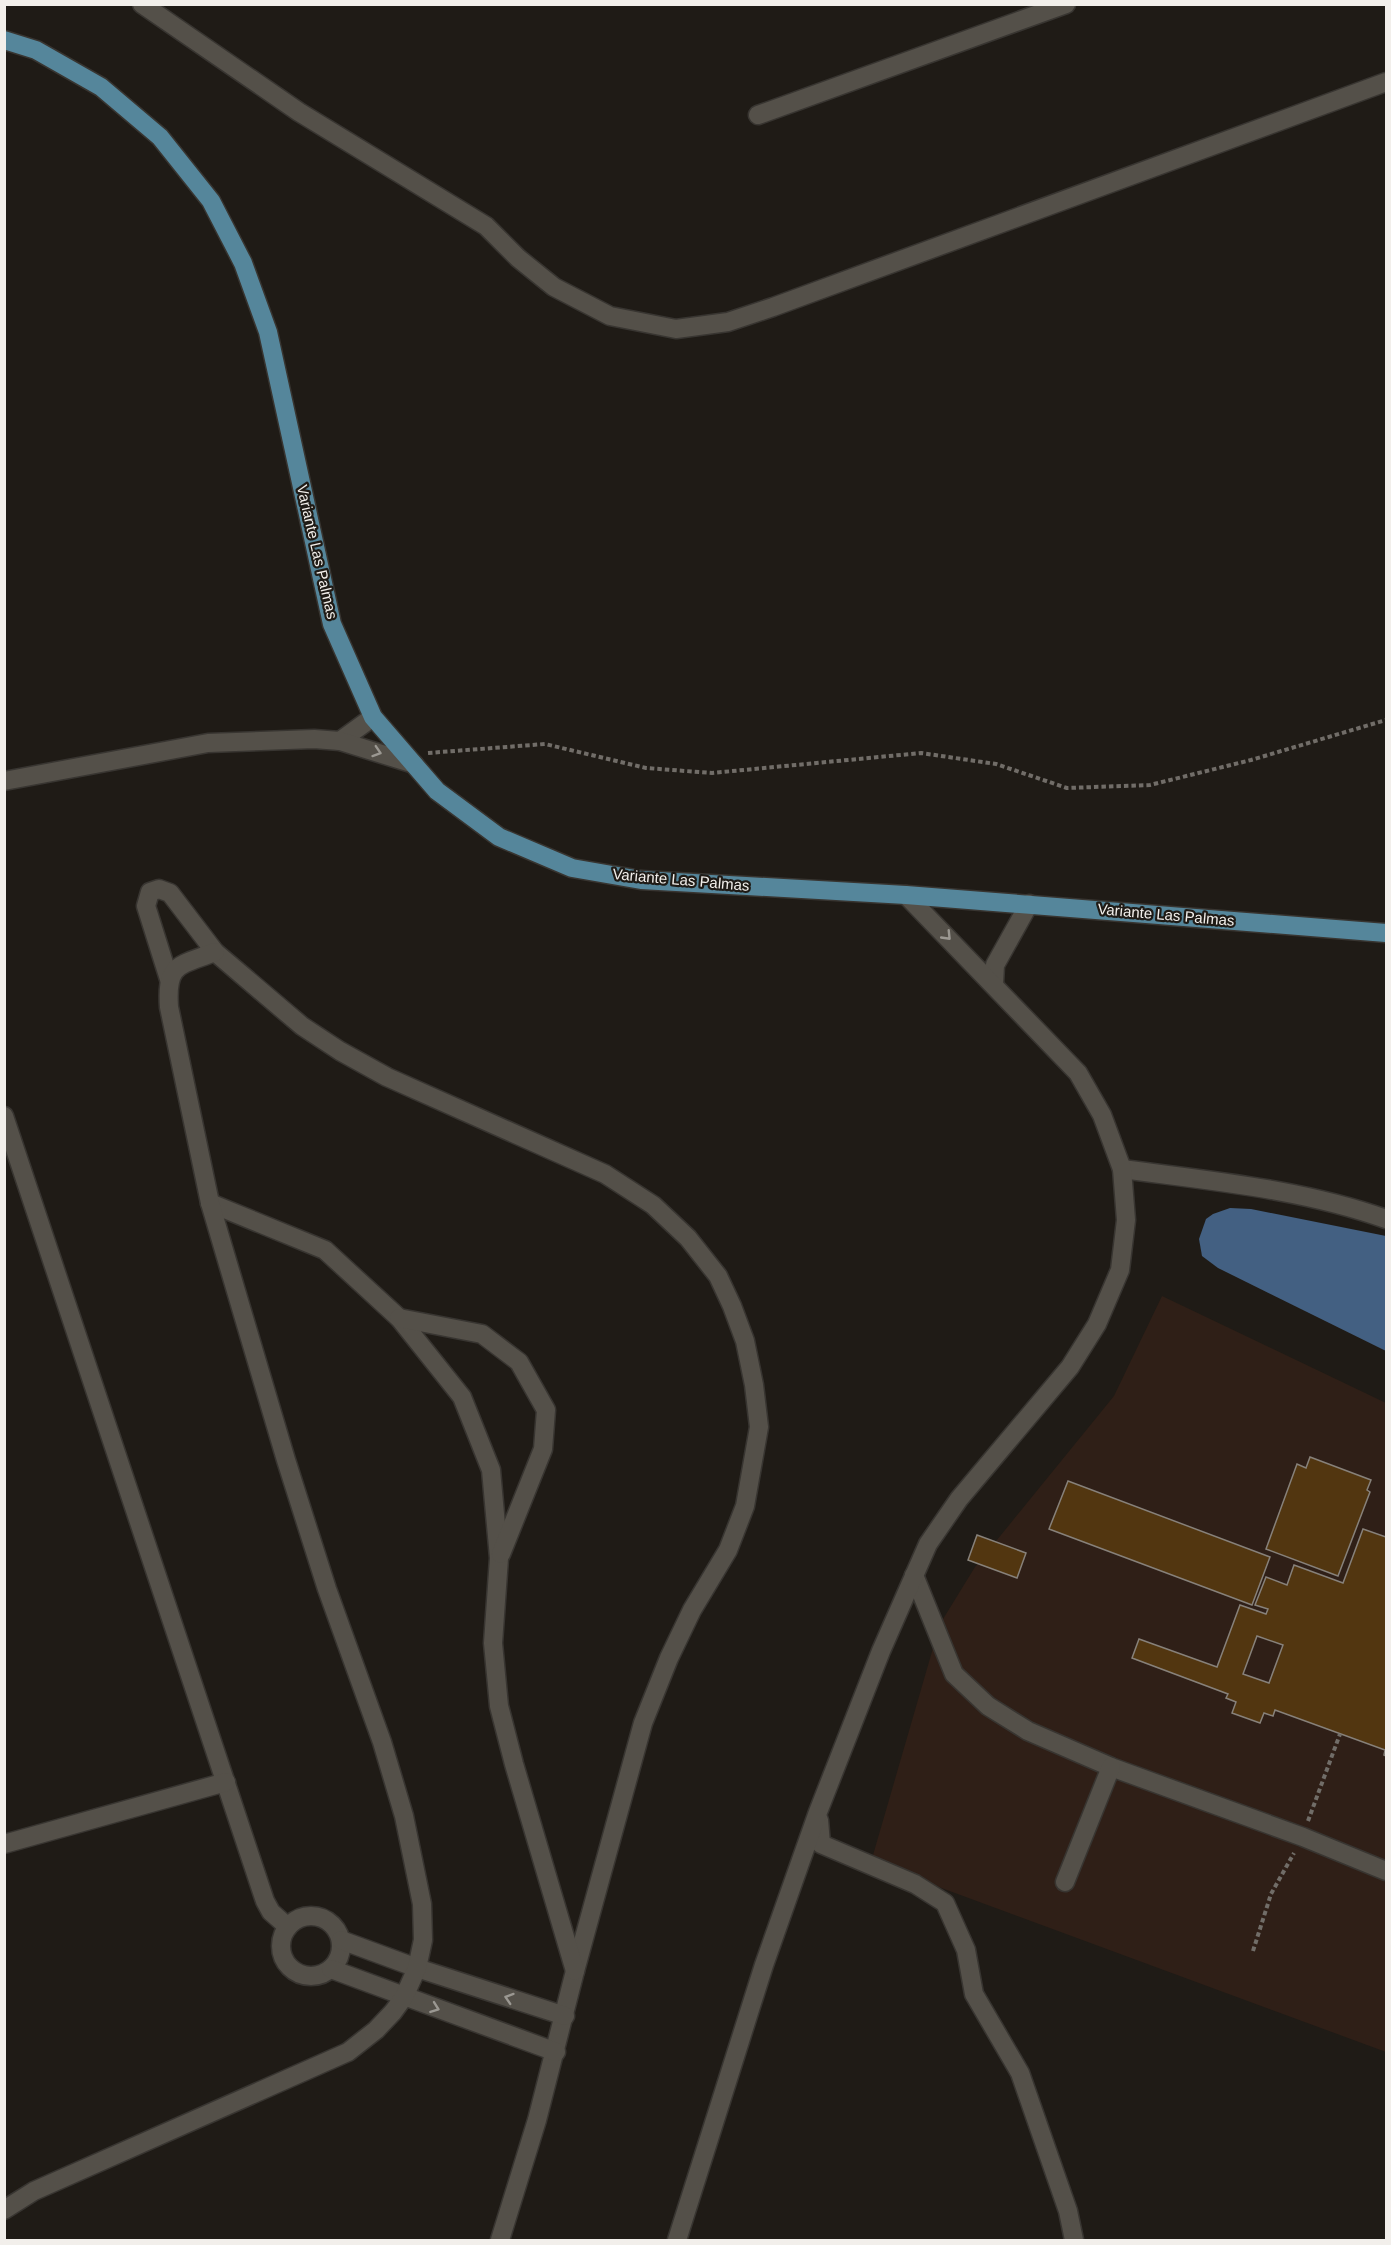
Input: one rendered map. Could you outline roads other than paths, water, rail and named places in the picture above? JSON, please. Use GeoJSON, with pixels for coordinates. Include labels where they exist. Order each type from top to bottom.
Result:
{"type":"FeatureCollection","features":[{"type":"Feature","properties":{"kind":"main road","name":"Variante Las Palmas"},"geometry":{"type":"LineString","coordinates":[[4,40],[36,50],[101,87],[160,137],[211,201],[243,263],[268,332],[333,624],[373,717],[437,791],[498,837],[572,868],[641,880],[906,894],[1386,933]]}},
{"type":"Feature","properties":{"kind":"street"},"geometry":{"type":"LineString","coordinates":[[142,4],[299,112],[486,226],[518,258],[554,287],[609,316],[676,329],[728,322],[774,307],[1386,82]]}},
{"type":"Feature","properties":{"kind":"street"},"geometry":{"type":"LineString","coordinates":[[758,115],[1066,4]]}},
{"type":"Feature","properties":{"kind":"street"},"geometry":{"type":"LineString","coordinates":[[340,741],[373,717]]}},
{"type":"Feature","properties":{"kind":"street"},"geometry":{"type":"LineString","coordinates":[[4,781],[208,742],[314,739],[340,741],[410,760]]}},
{"type":"Feature","properties":{"kind":"street"},"geometry":{"type":"LineString","coordinates":[[4,2210],[34,2191],[348,2052],[376,2030],[404,1997],[417,1968],[423,1940],[422,1904],[404,1816],[382,1742],[327,1589],[293,1482],[210,1203],[169,1007],[169,979],[146,906],[148,895],[159,889],[170,893],[215,951],[293,1018],[340,1052],[387,1077],[605,1174],[653,1205],[688,1238],[718,1276],[745,1341],[754,1385],[759,1427],[745,1506],[728,1550],[692,1610],[669,1658],[644,1723],[575,1971],[556,2052],[518,2187],[500,2241]]}},
{"type":"Feature","properties":{"kind":"street"},"geometry":{"type":"LineString","coordinates":[[677,2241],[764,1965],[818,1812],[881,1651],[928,1544],[959,1499],[1070,1367],[1097,1324],[1119,1270],[1126,1220],[1122,1169],[1102,1115],[1078,1073],[906,894]]}},
{"type":"Feature","properties":{"kind":"street"},"geometry":{"type":"LineString","coordinates":[[994,984],[995,965],[1029,904]]}},
{"type":"Feature","properties":{"kind":"street"},"geometry":{"type":"LineString","coordinates":[[169,979],[179,966],[215,951]]}},
{"type":"Feature","properties":{"kind":"street"},"geometry":{"type":"LineString","coordinates":[[4,1116],[265,1901],[271,1912],[288,1927]]}},
{"type":"Feature","properties":{"kind":"street"},"geometry":{"type":"LineString","coordinates":[[1122,1169],[1266,1188],[1364,1211],[1386,1219]]}},
{"type":"Feature","properties":{"kind":"street"},"geometry":{"type":"LineString","coordinates":[[210,1203],[324,1250],[399,1318],[462,1397],[491,1470],[499,1558],[493,1643],[499,1706],[575,1971]]}},
{"type":"Feature","properties":{"kind":"street"},"geometry":{"type":"LineString","coordinates":[[399,1318],[482,1334],[519,1362],[546,1410],[543,1449],[499,1558]]}},
{"type":"Feature","properties":{"kind":"street"},"geometry":{"type":"LineString","coordinates":[[914,1575],[954,1674],[988,1707],[1028,1731],[1111,1767],[1302,1837],[1386,1871]]}},
{"type":"Feature","properties":{"kind":"street"},"geometry":{"type":"LineString","coordinates":[[1065,1882],[1111,1767]]}},
{"type":"Feature","properties":{"kind":"street"},"geometry":{"type":"LineString","coordinates":[[4,1844],[226,1782]]}},
{"type":"Feature","properties":{"kind":"street"},"geometry":{"type":"LineString","coordinates":[[818,1812],[821,1844],[915,1884],[945,1903],[966,1950],[974,1994],[1020,2073],[1068,2211],[1074,2241]]}},
{"type":"Feature","properties":{"kind":"street"},"geometry":{"type":"LineString","coordinates":[[307,1916],[318,1917],[328,1922],[336,1929],[341,1940],[340,1956],[331,1969],[321,1975],[299,1974],[284,1958],[281,1947],[288,1927],[307,1916]]}},
{"type":"Feature","properties":{"kind":"street"},"geometry":{"type":"LineString","coordinates":[[341,1940],[417,1968],[565,2016]]}},
{"type":"Feature","properties":{"kind":"street"},"geometry":{"type":"LineString","coordinates":[[331,1969],[556,2052]]}},
{"type":"Feature","properties":{"kind":"water"},"geometry":{"type":"Polygon","coordinates":[[[1230,1208],[1251,1209],[1386,1236],[1386,1351],[1218,1268],[1202,1256],[1199,1239],[1206,1219],[1230,1208]]]}}]}
